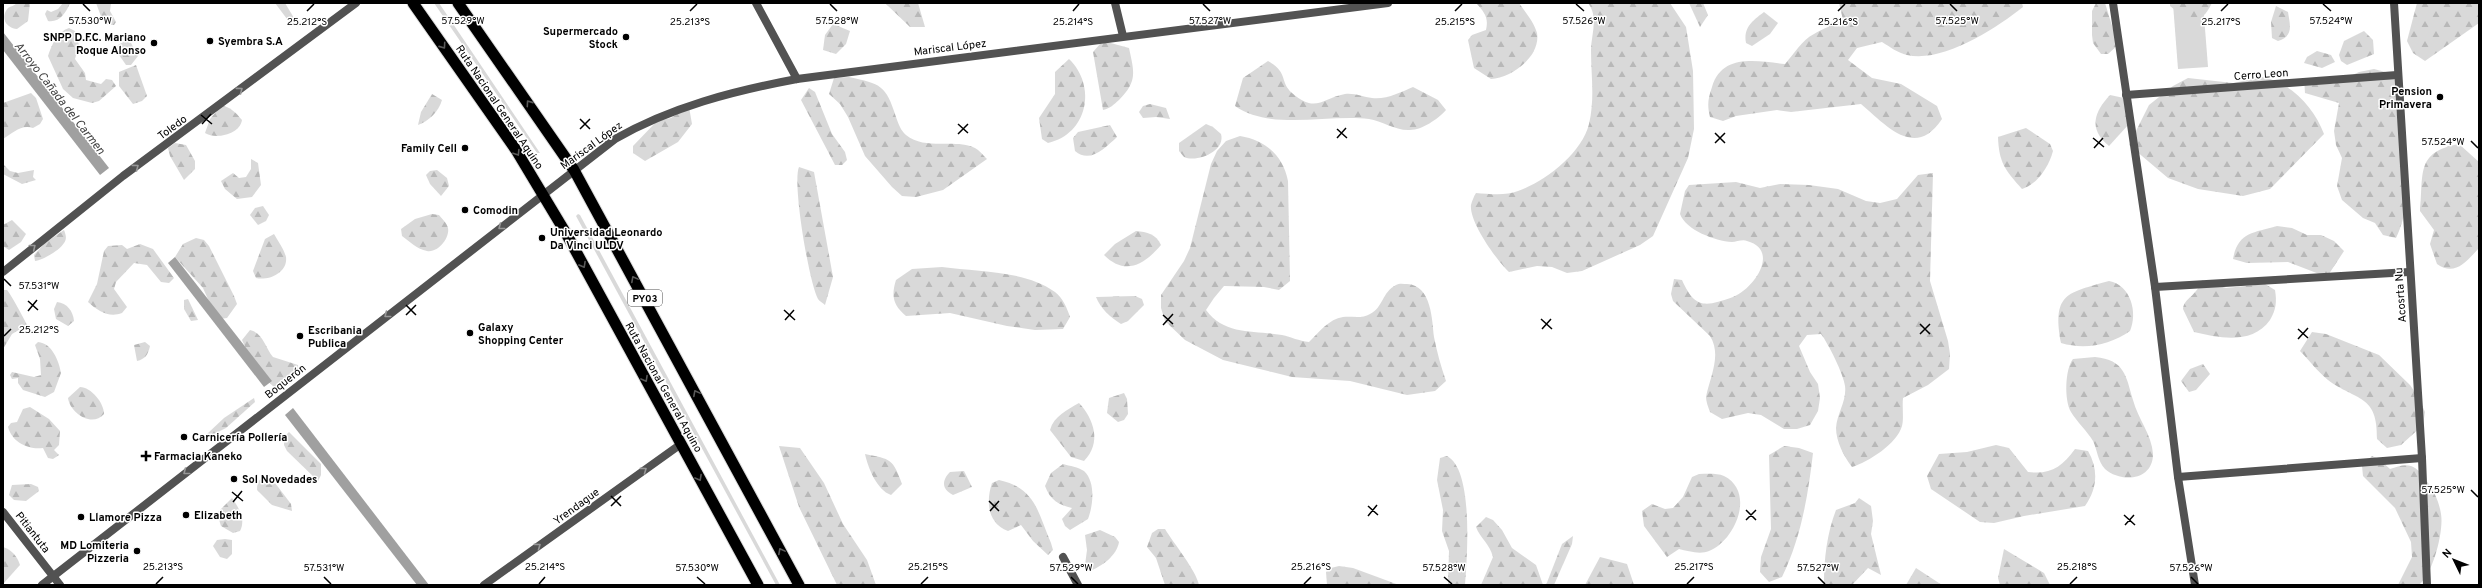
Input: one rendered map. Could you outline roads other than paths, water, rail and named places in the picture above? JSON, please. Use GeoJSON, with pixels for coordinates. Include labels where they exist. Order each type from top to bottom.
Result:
{"type":"FeatureCollection","features":[{"type":"Feature","properties":{"kind":"highway","name":"Ruta Nacional General Aquino"},"geometry":{"type":"LineString","coordinates":[[413,3],[516,150],[543,195],[758,585]]}},
{"type":"Feature","properties":{"kind":"highway","name":"PY03"},"geometry":{"type":"LineString","coordinates":[[458,3],[574,170],[799,585]]}},
{"type":"Feature","properties":{"kind":"street","name":"Toledo"},"geometry":{"type":"LineString","coordinates":[[3,272],[123,176],[356,3]]}},
{"type":"Feature","properties":{"kind":"street"},"geometry":{"type":"LineString","coordinates":[[756,3],[797,79]]}},
{"type":"Feature","properties":{"kind":"street"},"geometry":{"type":"LineString","coordinates":[[1115,3],[1123,36]]}},
{"type":"Feature","properties":{"kind":"street","name":"Mariscal López"},"geometry":{"type":"LineString","coordinates":[[543,195],[615,139],[642,124],[743,89],[797,79],[1388,3]]}},
{"type":"Feature","properties":{"kind":"street"},"geometry":{"type":"LineString","coordinates":[[2114,3],[2126,95],[2155,286],[2178,477],[2195,585]]}},
{"type":"Feature","properties":{"kind":"street","name":"Acosrta Nu"},"geometry":{"type":"LineString","coordinates":[[2394,3],[2409,272],[2422,458],[2427,585]]}},
{"type":"Feature","properties":{"kind":"street","name":"Cerro Leon"},"geometry":{"type":"LineString","coordinates":[[2126,95],[2397,75]]}},
{"type":"Feature","properties":{"kind":"street","name":"Boquerón"},"geometry":{"type":"LineString","coordinates":[[42,585],[284,395],[543,195]]}},
{"type":"Feature","properties":{"kind":"street"},"geometry":{"type":"LineString","coordinates":[[2155,286],[2409,272]]}},
{"type":"Feature","properties":{"kind":"street","name":"Yrendague"},"geometry":{"type":"LineString","coordinates":[[484,585],[681,444]]}},
{"type":"Feature","properties":{"kind":"street"},"geometry":{"type":"LineString","coordinates":[[2178,477],[2422,458]]}},
{"type":"Feature","properties":{"kind":"street","name":"Pitiantuta"},"geometry":{"type":"LineString","coordinates":[[3,512],[60,585]]}},
{"type":"Feature","properties":{"kind":"street"},"geometry":{"type":"LineString","coordinates":[[1063,557],[1078,585]]}},
{"type":"Feature","properties":{"kind":"place","name":"Supermercado Stock"},"geometry":{"type":"Point","coordinates":[626,37]}},
{"type":"Feature","properties":{"kind":"place","name":"Syembra S.A"},"geometry":{"type":"Point","coordinates":[210,41]}},
{"type":"Feature","properties":{"kind":"place","name":"SNPP D.F.C. Mariano Roque Alonso"},"geometry":{"type":"Point","coordinates":[154,43]}},
{"type":"Feature","properties":{"kind":"place","name":"Pension Primavera"},"geometry":{"type":"Point","coordinates":[2440,97]}},
{"type":"Feature","properties":{"kind":"place","name":"Family Cell"},"geometry":{"type":"Point","coordinates":[465,148]}},
{"type":"Feature","properties":{"kind":"place","name":"Comodin"},"geometry":{"type":"Point","coordinates":[465,210]}},
{"type":"Feature","properties":{"kind":"place","name":"Universidad Leonardo Da Vinci ULDV"},"geometry":{"type":"Point","coordinates":[542,238]}},
{"type":"Feature","properties":{"kind":"place","name":"Galaxy Shopping Center"},"geometry":{"type":"Point","coordinates":[470,333]}},
{"type":"Feature","properties":{"kind":"place","name":"Escribania Publica"},"geometry":{"type":"Point","coordinates":[300,336]}},
{"type":"Feature","properties":{"kind":"place","name":"Carnicería Pollería"},"geometry":{"type":"Point","coordinates":[184,437]}},
{"type":"Feature","properties":{"kind":"place","name":"Farmacia Kaneko"},"geometry":{"type":"Point","coordinates":[146,456]}},
{"type":"Feature","properties":{"kind":"place","name":"Sol Novedades"},"geometry":{"type":"Point","coordinates":[234,479]}},
{"type":"Feature","properties":{"kind":"place","name":"Elizabeth"},"geometry":{"type":"Point","coordinates":[186,515]}},
{"type":"Feature","properties":{"kind":"place","name":"Llamore Pizza"},"geometry":{"type":"Point","coordinates":[81,517]}},
{"type":"Feature","properties":{"kind":"place","name":"MD Lomiteria Pizzeria"},"geometry":{"type":"Point","coordinates":[137,551]}},
{"type":"Feature","properties":{"kind":"water label","name":"Arroyo Cañada del Carmen"},"geometry":{"type":"Point","coordinates":[60,98]}}]}
